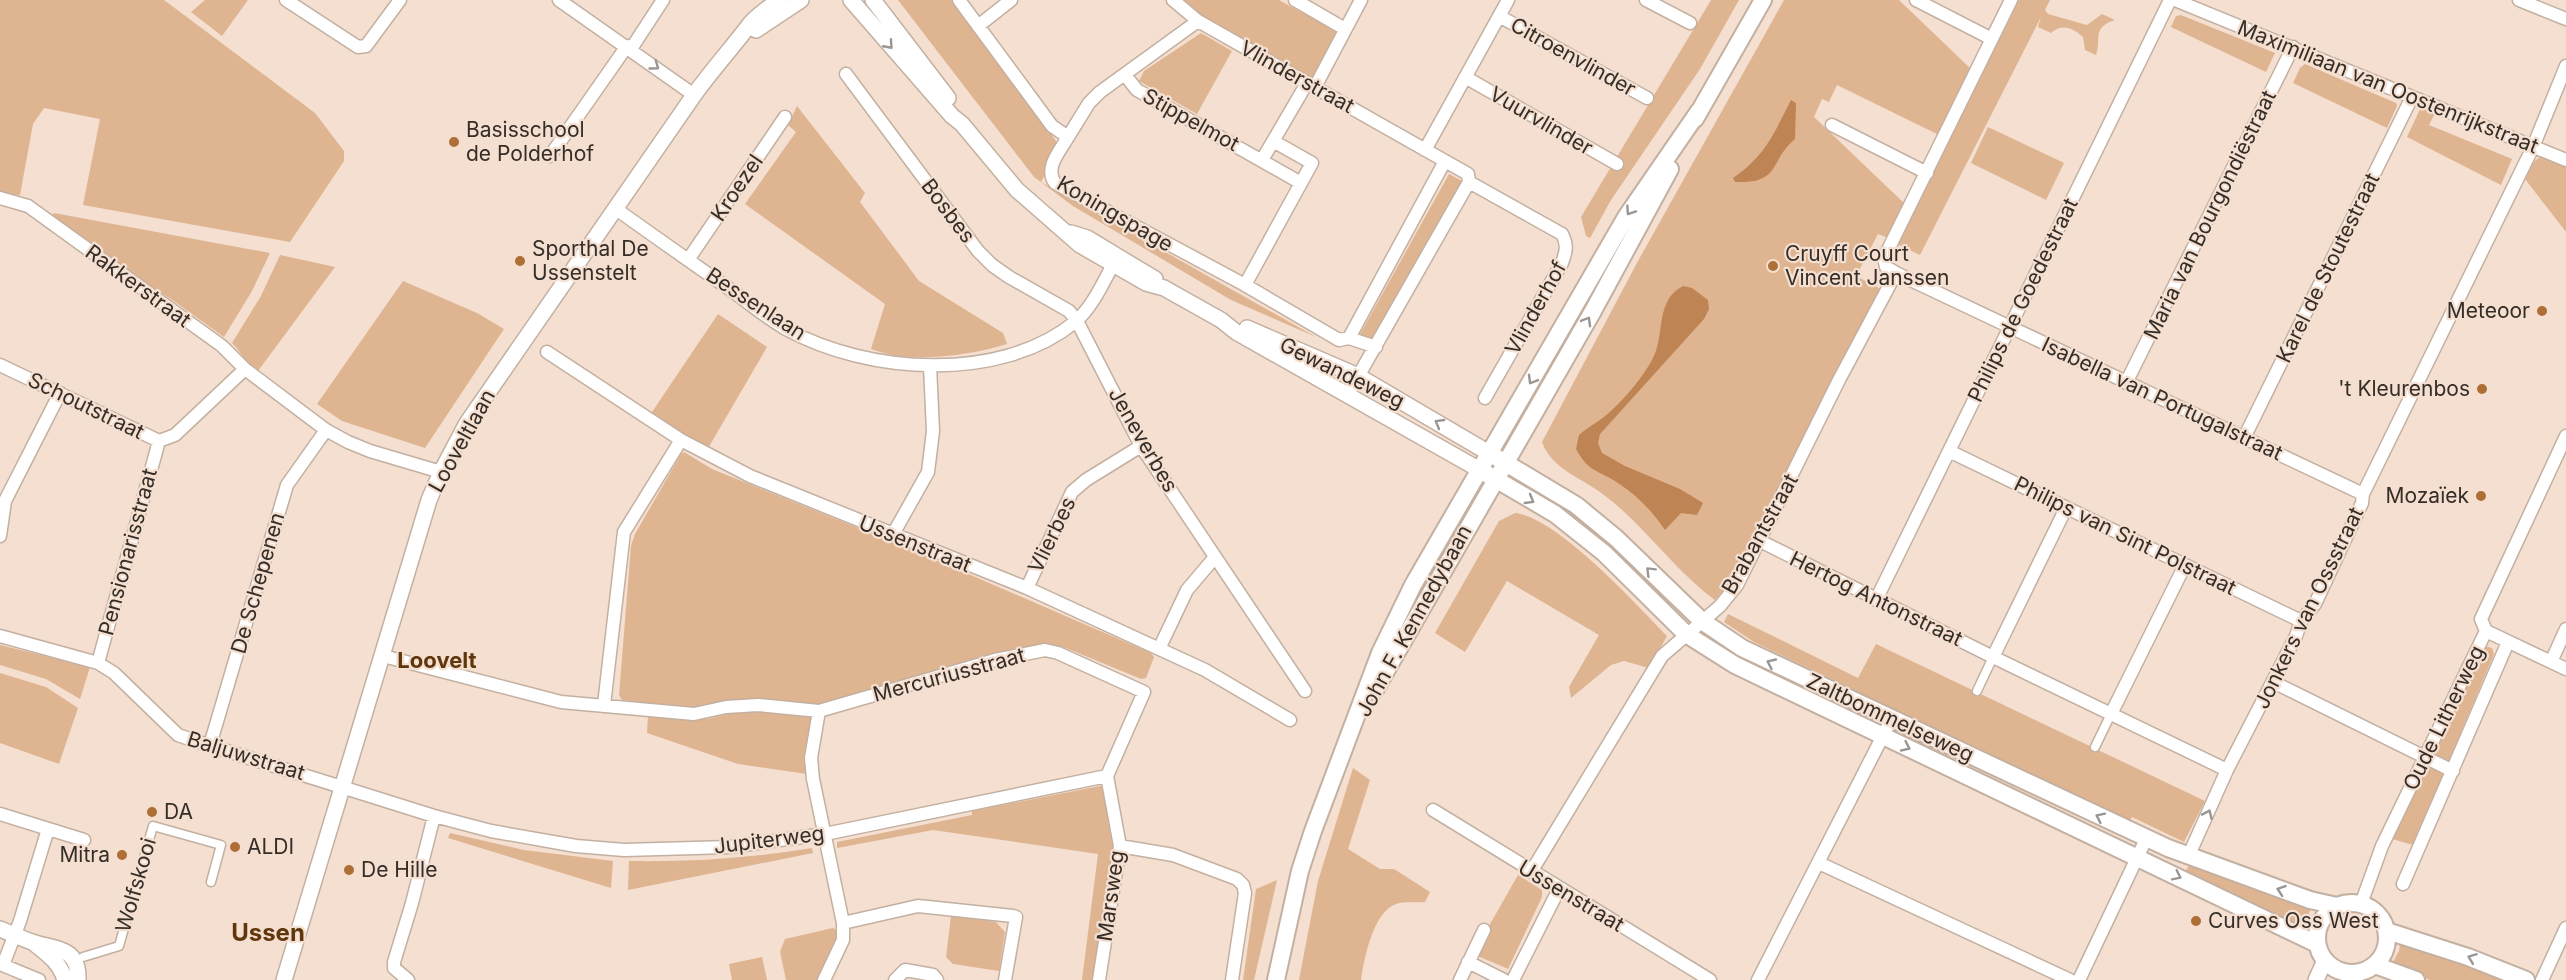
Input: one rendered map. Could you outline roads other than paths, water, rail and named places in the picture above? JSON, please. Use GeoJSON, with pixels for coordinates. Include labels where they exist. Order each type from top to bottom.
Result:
{"type":"FeatureCollection","features":[{"type":"Feature","properties":{"kind":"main road","name":"John F. Kennedybaan"},"geometry":{"type":"LineString","coordinates":[[1351,735],[1642,223],[1699,111],[1763,0]]}},
{"type":"Feature","properties":{"kind":"main road","name":"John F. Kennedybaan"},"geometry":{"type":"LineString","coordinates":[[1351,735],[1380,654],[1404,605],[1626,217],[1699,111]]}},
{"type":"Feature","properties":{"kind":"main road","name":"Zaltbommelseweg"},"geometry":{"type":"LineString","coordinates":[[1489,453],[1576,505],[1617,538],[1702,621],[1765,661],[2188,857],[2310,900],[2337,906]]}},
{"type":"Feature","properties":{"kind":"main road","name":"Zaltbommelseweg"},"geometry":{"type":"LineString","coordinates":[[1480,470],[1555,514],[1604,553],[1686,634],[1735,665],[2317,944]]}},
{"type":"Feature","properties":{"kind":"main road"},"geometry":{"type":"LineString","coordinates":[[1276,980],[1300,871],[1351,735]]}},
{"type":"Feature","properties":{"kind":"main road"},"geometry":{"type":"LineString","coordinates":[[2349,903],[2361,904],[2379,915],[2386,931],[2386,947],[2375,965],[2351,977],[2325,960],[2317,944],[2321,921],[2337,906],[2349,903]]}},
{"type":"Feature","properties":{"kind":"main road"},"geometry":{"type":"LineString","coordinates":[[2386,931],[2468,957],[2526,980]]}},
{"type":"Feature","properties":{"kind":"main road"},"geometry":{"type":"LineString","coordinates":[[2375,965],[2416,980]]}},
{"type":"Feature","properties":{"kind":"street"},"geometry":{"type":"LineString","coordinates":[[286,0],[351,45],[358,47],[366,46],[400,0]]}},
{"type":"Feature","properties":{"kind":"street"},"geometry":{"type":"LineString","coordinates":[[559,0],[629,47],[694,95]]}},
{"type":"Feature","properties":{"kind":"street"},"geometry":{"type":"LineString","coordinates":[[550,156],[663,0]]}},
{"type":"Feature","properties":{"kind":"street","name":"Looveltlaan"},"geometry":{"type":"LineString","coordinates":[[284,980],[429,500],[441,472],[467,423],[694,95],[723,56],[745,33],[750,23],[779,0]]}},
{"type":"Feature","properties":{"kind":"street","name":"Looveltlaan"},"geometry":{"type":"LineString","coordinates":[[745,33],[756,30],[801,0]]}},
{"type":"Feature","properties":{"kind":"street","name":"Gewandeweg"},"geometry":{"type":"LineString","coordinates":[[851,0],[952,116],[962,124],[1017,190],[1091,254],[1115,261],[1146,284],[1164,288],[1221,320],[1236,332],[1480,470]]}},
{"type":"Feature","properties":{"kind":"street","name":"Gewandeweg"},"geometry":{"type":"LineString","coordinates":[[873,0],[957,110],[962,124]]}},
{"type":"Feature","properties":{"kind":"street"},"geometry":{"type":"LineString","coordinates":[[959,0],[1052,126],[1068,137]]}},
{"type":"Feature","properties":{"kind":"street"},"geometry":{"type":"LineString","coordinates":[[978,26],[1011,0]]}},
{"type":"Feature","properties":{"kind":"street","name":"Vlinderstraat"},"geometry":{"type":"LineString","coordinates":[[1173,0],[1198,21],[1425,150]]}},
{"type":"Feature","properties":{"kind":"street"},"geometry":{"type":"LineString","coordinates":[[1294,0],[1345,29]]}},
{"type":"Feature","properties":{"kind":"street","name":"Stippelmot"},"geometry":{"type":"LineString","coordinates":[[1262,160],[1311,85],[1361,0]]}},
{"type":"Feature","properties":{"kind":"street"},"geometry":{"type":"LineString","coordinates":[[1425,150],[1508,0]]}},
{"type":"Feature","properties":{"kind":"street"},"geometry":{"type":"LineString","coordinates":[[1646,0],[1690,23]]}},
{"type":"Feature","properties":{"kind":"street"},"geometry":{"type":"LineString","coordinates":[[1916,0],[1992,39]]}},
{"type":"Feature","properties":{"kind":"street"},"geometry":{"type":"LineString","coordinates":[[1896,273],[1886,267],[1884,258],[2011,0]]}},
{"type":"Feature","properties":{"kind":"street","name":"Philips de Goedestraat"},"geometry":{"type":"LineString","coordinates":[[1876,600],[2170,0]]}},
{"type":"Feature","properties":{"kind":"street","name":"Maximiliaan van Oostenrijkstraat"},"geometry":{"type":"LineString","coordinates":[[2175,0],[2566,160]]}},
{"type":"Feature","properties":{"kind":"street"},"geometry":{"type":"LineString","coordinates":[[2519,0],[2566,19]]}},
{"type":"Feature","properties":{"kind":"street","name":"Citroenvlinder"},"geometry":{"type":"LineString","coordinates":[[1499,16],[1647,98]]}},
{"type":"Feature","properties":{"kind":"street","name":"Stippelmot"},"geometry":{"type":"LineString","coordinates":[[1068,137],[1089,103],[1100,92],[1198,21]]}},
{"type":"Feature","properties":{"kind":"street","name":"Maria van Bourgondiëstraat"},"geometry":{"type":"LineString","coordinates":[[2126,383],[2293,47]]}},
{"type":"Feature","properties":{"kind":"street","name":"Jonkers van Ossstraat"},"geometry":{"type":"LineString","coordinates":[[2188,857],[2227,770],[2296,636],[2301,621],[2315,604],[2362,503],[2363,494],[2533,147],[2566,66]]}},
{"type":"Feature","properties":{"kind":"street","name":"Bosbes"},"geometry":{"type":"LineString","coordinates":[[846,74],[978,251],[992,265],[1069,311],[1077,321]]}},
{"type":"Feature","properties":{"kind":"street","name":"Stippelmot"},"geometry":{"type":"LineString","coordinates":[[1125,75],[1137,90],[1301,183]]}},
{"type":"Feature","properties":{"kind":"street","name":"Vuurvlinder"},"geometry":{"type":"LineString","coordinates":[[1465,78],[1617,164]]}},
{"type":"Feature","properties":{"kind":"street","name":"Karel de Stoutestraat"},"geometry":{"type":"LineString","coordinates":[[2244,438],[2412,97]]}},
{"type":"Feature","properties":{"kind":"street","name":"Kroezel"},"geometry":{"type":"LineString","coordinates":[[688,260],[785,117]]}},
{"type":"Feature","properties":{"kind":"street"},"geometry":{"type":"LineString","coordinates":[[1832,125],[1927,173]]}},
{"type":"Feature","properties":{"kind":"street","name":"Koningspage"},"geometry":{"type":"LineString","coordinates":[[1068,137],[1050,169],[1050,176],[1055,183],[1245,285],[1339,340],[1349,338],[1376,347]]}},
{"type":"Feature","properties":{"kind":"street","name":"Stippelmot"},"geometry":{"type":"LineString","coordinates":[[1245,285],[1312,163],[1273,141]]}},
{"type":"Feature","properties":{"kind":"street","name":"Vlinderhof"},"geometry":{"type":"LineString","coordinates":[[1425,150],[1468,174],[1469,182],[1562,234],[1567,242],[1567,251],[1562,263],[1485,398]]}},
{"type":"Feature","properties":{"kind":"street"},"geometry":{"type":"LineString","coordinates":[[1349,338],[1445,161]]}},
{"type":"Feature","properties":{"kind":"street"},"geometry":{"type":"LineString","coordinates":[[1348,394],[1469,182]]}},
{"type":"Feature","properties":{"kind":"street","name":"Rakkerstraat"},"geometry":{"type":"LineString","coordinates":[[0,198],[28,207],[222,346],[245,369]]}},
{"type":"Feature","properties":{"kind":"street","name":"Bessenlaan"},"geometry":{"type":"LineString","coordinates":[[616,209],[785,328],[828,347],[865,358],[930,366],[1009,355],[1043,343],[1077,321],[1092,301],[1115,261]]}},
{"type":"Feature","properties":{"kind":"street","name":"Isabella van Portugalstraat"},"geometry":{"type":"LineString","coordinates":[[1896,273],[2363,494]]}},
{"type":"Feature","properties":{"kind":"street","name":"Brabantstraat"},"geometry":{"type":"LineString","coordinates":[[1531,872],[1651,671],[1662,656],[1720,606],[1737,585],[1839,380],[1896,273]]}},
{"type":"Feature","properties":{"kind":"street","name":"Gewandeweg"},"geometry":{"type":"LineString","coordinates":[[1221,320],[1240,325],[1358,376],[1489,453]]}},
{"type":"Feature","properties":{"kind":"street","name":"Jeneverbes"},"geometry":{"type":"LineString","coordinates":[[1077,321],[1142,446],[1305,691]]}},
{"type":"Feature","properties":{"kind":"street","name":"Ussenstraat"},"geometry":{"type":"LineString","coordinates":[[548,352],[681,440],[750,477],[892,536],[1027,588],[1205,670],[1290,720]]}},
{"type":"Feature","properties":{"kind":"street","name":"Schoutstraat"},"geometry":{"type":"LineString","coordinates":[[0,365],[159,441],[175,435],[245,369]]}},
{"type":"Feature","properties":{"kind":"street"},"geometry":{"type":"LineString","coordinates":[[892,536],[928,472],[933,431],[930,366]]}},
{"type":"Feature","properties":{"kind":"street"},"geometry":{"type":"LineString","coordinates":[[245,369],[326,430],[348,442],[370,451],[441,472]]}},
{"type":"Feature","properties":{"kind":"street"},"geometry":{"type":"LineString","coordinates":[[0,537],[5,501],[60,393]]}},
{"type":"Feature","properties":{"kind":"street","name":"De Schepenen"},"geometry":{"type":"LineString","coordinates":[[210,746],[287,485],[326,430]]}},
{"type":"Feature","properties":{"kind":"street","name":"Oude Litherweg"},"geometry":{"type":"LineString","coordinates":[[2361,904],[2382,846],[2486,631],[2481,620],[2566,436]]}},
{"type":"Feature","properties":{"kind":"street"},"geometry":{"type":"LineString","coordinates":[[604,705],[624,531],[681,440]]}},
{"type":"Feature","properties":{"kind":"street","name":"Pensionarisstraat"},"geometry":{"type":"LineString","coordinates":[[98,663],[159,441]]}},
{"type":"Feature","properties":{"kind":"street","name":"Vlierbes"},"geometry":{"type":"LineString","coordinates":[[1027,588],[1072,492],[1086,480],[1142,446]]}},
{"type":"Feature","properties":{"kind":"street","name":"Philips van Sint Polstraat"},"geometry":{"type":"LineString","coordinates":[[1949,451],[2301,621]]}},
{"type":"Feature","properties":{"kind":"street"},"geometry":{"type":"LineString","coordinates":[[1977,691],[2066,508]]}},
{"type":"Feature","properties":{"kind":"street","name":"Hertog Antonstraat"},"geometry":{"type":"LineString","coordinates":[[1760,541],[1876,600],[2227,770]]}},
{"type":"Feature","properties":{"kind":"street"},"geometry":{"type":"LineString","coordinates":[[1159,649],[1187,590],[1215,557]]}},
{"type":"Feature","properties":{"kind":"street"},"geometry":{"type":"LineString","coordinates":[[2095,747],[2185,565]]}},
{"type":"Feature","properties":{"kind":"street"},"geometry":{"type":"LineString","coordinates":[[2551,662],[2566,629]]}},
{"type":"Feature","properties":{"kind":"street"},"geometry":{"type":"LineString","coordinates":[[2486,631],[2566,669]]}},
{"type":"Feature","properties":{"kind":"street","name":"Baljuwstraat"},"geometry":{"type":"LineString","coordinates":[[0,636],[98,663],[114,673],[178,735],[342,786]]}},
{"type":"Feature","properties":{"kind":"street","name":"Oude Litherweg"},"geometry":{"type":"LineString","coordinates":[[2403,884],[2508,642]]}},
{"type":"Feature","properties":{"kind":"street","name":"Mercuriusstraat"},"geometry":{"type":"LineString","coordinates":[[383,656],[561,702],[693,714],[726,707],[758,705],[819,711],[995,660],[1045,650],[1058,653],[1143,692],[1107,776]]}},
{"type":"Feature","properties":{"kind":"street"},"geometry":{"type":"LineString","coordinates":[[2273,682],[2452,771]]}},
{"type":"Feature","properties":{"kind":"street"},"geometry":{"type":"LineString","coordinates":[[819,711],[811,758],[813,778],[843,923],[843,940],[824,980]]}},
{"type":"Feature","properties":{"kind":"street"},"geometry":{"type":"LineString","coordinates":[[1758,980],[1892,718]]}},
{"type":"Feature","properties":{"kind":"street","name":"Jupiterweg"},"geometry":{"type":"LineString","coordinates":[[342,786],[434,816],[525,838],[576,846],[624,850],[729,847],[825,834],[1107,776]]}},
{"type":"Feature","properties":{"kind":"street","name":"Marsweg"},"geometry":{"type":"LineString","coordinates":[[1099,980],[1120,846],[1107,776]]}},
{"type":"Feature","properties":{"kind":"street","name":"Ussenstraat"},"geometry":{"type":"LineString","coordinates":[[1433,810],[1710,980]]}},
{"type":"Feature","properties":{"kind":"street"},"geometry":{"type":"LineString","coordinates":[[0,814],[84,840]]}},
{"type":"Feature","properties":{"kind":"street"},"geometry":{"type":"LineString","coordinates":[[408,980],[394,968],[394,962],[434,816]]}},
{"type":"Feature","properties":{"kind":"street","name":"Wolfskooi"},"geometry":{"type":"LineString","coordinates":[[83,957],[119,946],[153,826],[221,844],[211,882]]}},
{"type":"Feature","properties":{"kind":"street"},"geometry":{"type":"LineString","coordinates":[[39,980],[1,964],[12,942],[48,829]]}},
{"type":"Feature","properties":{"kind":"street"},"geometry":{"type":"LineString","coordinates":[[2079,980],[2146,839]]}},
{"type":"Feature","properties":{"kind":"street"},"geometry":{"type":"LineString","coordinates":[[1120,846],[1173,855],[1237,879],[1243,885],[1245,893],[1232,980]]}},
{"type":"Feature","properties":{"kind":"street"},"geometry":{"type":"LineString","coordinates":[[1819,863],[2070,980]]}},
{"type":"Feature","properties":{"kind":"street"},"geometry":{"type":"LineString","coordinates":[[1513,980],[1559,889]]}},
{"type":"Feature","properties":{"kind":"street"},"geometry":{"type":"LineString","coordinates":[[843,923],[918,906],[1016,917],[1005,980]]}},
{"type":"Feature","properties":{"kind":"street"},"geometry":{"type":"LineString","coordinates":[[2542,980],[2566,928]]}},
{"type":"Feature","properties":{"kind":"street"},"geometry":{"type":"LineString","coordinates":[[0,929],[12,942],[55,946],[65,951],[75,962],[78,980]]}},
{"type":"Feature","properties":{"kind":"street"},"geometry":{"type":"LineString","coordinates":[[1460,980],[1484,930]]}},
{"type":"Feature","properties":{"kind":"street"},"geometry":{"type":"LineString","coordinates":[[33,943],[62,968],[65,980]]}},
{"type":"Feature","properties":{"kind":"street"},"geometry":{"type":"LineString","coordinates":[[2316,980],[2325,960]]}},
{"type":"Feature","properties":{"kind":"street"},"geometry":{"type":"LineString","coordinates":[[1468,962],[1504,980]]}},
{"type":"Feature","properties":{"kind":"street"},"geometry":{"type":"LineString","coordinates":[[895,980],[905,970],[933,975],[937,980]]}},
{"type":"Feature","properties":{"kind":"place","name":"Basisschool de Polderhof"},"geometry":{"type":"Point","coordinates":[454,142]}},
{"type":"Feature","properties":{"kind":"place","name":"Sporthal De Ussenstelt"},"geometry":{"type":"Point","coordinates":[520,261]}},
{"type":"Feature","properties":{"kind":"place","name":"Cruyff Court Vincent Janssen"},"geometry":{"type":"Point","coordinates":[1773,266]}},
{"type":"Feature","properties":{"kind":"place","name":"Meteoor"},"geometry":{"type":"Point","coordinates":[2542,311]}},
{"type":"Feature","properties":{"kind":"place","name":"'t Kleurenbos"},"geometry":{"type":"Point","coordinates":[2482,389]}},
{"type":"Feature","properties":{"kind":"place","name":"Mozaïek"},"geometry":{"type":"Point","coordinates":[2481,496]}},
{"type":"Feature","properties":{"kind":"place","name":"DA"},"geometry":{"type":"Point","coordinates":[152,812]}},
{"type":"Feature","properties":{"kind":"place","name":"ALDI"},"geometry":{"type":"Point","coordinates":[235,847]}},
{"type":"Feature","properties":{"kind":"place","name":"Mitra"},"geometry":{"type":"Point","coordinates":[122,855]}},
{"type":"Feature","properties":{"kind":"place","name":"De Hille"},"geometry":{"type":"Point","coordinates":[349,870]}},
{"type":"Feature","properties":{"kind":"place","name":"Curves Oss West"},"geometry":{"type":"Point","coordinates":[2196,921]}},
{"type":"Feature","properties":{"kind":"district","name":"Loovelt"},"geometry":{"type":"Point","coordinates":[437,660]}},
{"type":"Feature","properties":{"kind":"district","name":"Ussen"},"geometry":{"type":"Point","coordinates":[268,933]}}]}
